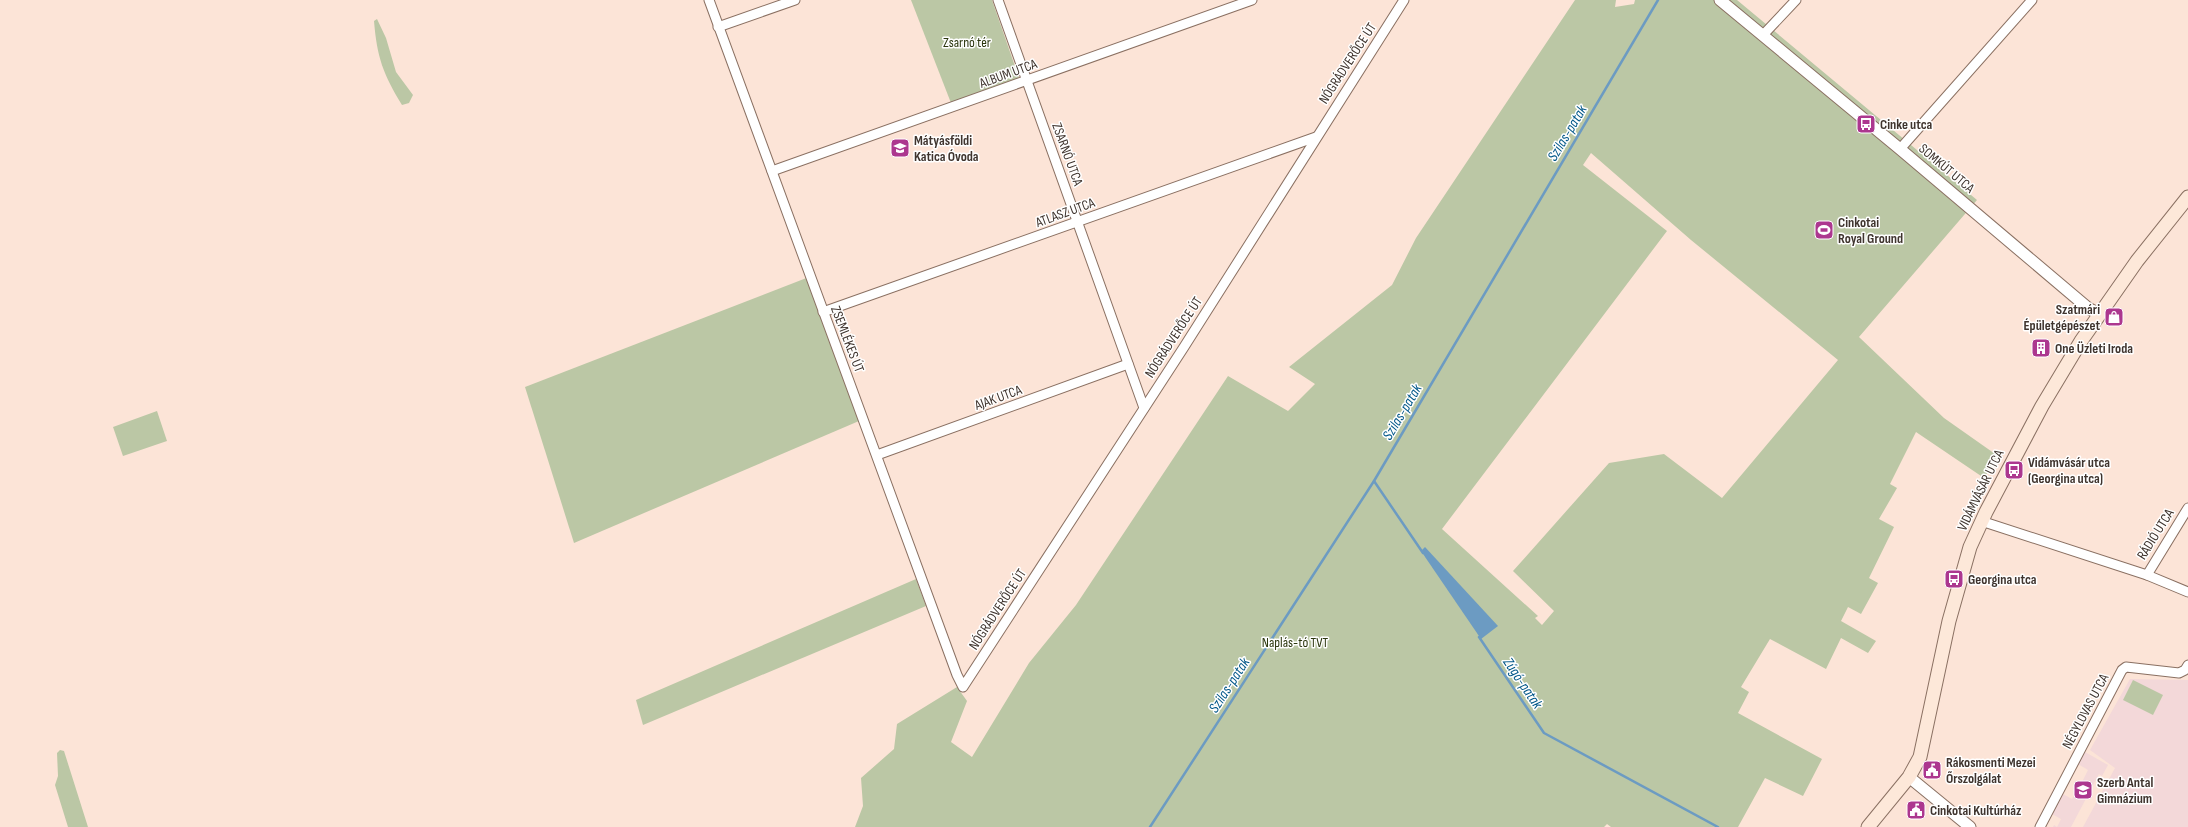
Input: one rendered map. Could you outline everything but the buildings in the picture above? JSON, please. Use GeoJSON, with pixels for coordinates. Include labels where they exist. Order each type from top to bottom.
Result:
{"type":"FeatureCollection","features":[{"type":"Feature","properties":{"kind":"main road","name":"VIDÁMVÁSÁR UTCA"},"geometry":{"type":"LineString","coordinates":[[1872,825],[1909,777],[1917,764],[1922,749],[1949,621],[1963,570],[1981,521],[2042,406],[2098,314],[2137,261],[2188,197]]}},
{"type":"Feature","properties":{"kind":"street","name":"ZSEMLÉKES ÚT"},"geometry":{"type":"LineString","coordinates":[[709,0],[954,668],[963,687]]}},
{"type":"Feature","properties":{"kind":"street"},"geometry":{"type":"LineString","coordinates":[[718,27],[795,0]]}},
{"type":"Feature","properties":{"kind":"street","name":"ZSARNÓ UTCA"},"geometry":{"type":"LineString","coordinates":[[998,0],[1144,408]]}},
{"type":"Feature","properties":{"kind":"street","name":"ALBUM UTCA"},"geometry":{"type":"LineString","coordinates":[[772,171],[1252,0]]}},
{"type":"Feature","properties":{"kind":"street","name":"NÓGRÁDVERŐCE ÚT"},"geometry":{"type":"LineString","coordinates":[[963,687],[1144,408],[1404,0]]}},
{"type":"Feature","properties":{"kind":"street","name":"SOMKÚT UTCA"},"geometry":{"type":"LineString","coordinates":[[1720,0],[1900,149],[2088,308],[2098,314]]}},
{"type":"Feature","properties":{"kind":"street"},"geometry":{"type":"LineString","coordinates":[[1763,36],[1796,0]]}},
{"type":"Feature","properties":{"kind":"street"},"geometry":{"type":"LineString","coordinates":[[1900,149],[2032,0]]}},
{"type":"Feature","properties":{"kind":"street","name":"ATLASZ UTCA"},"geometry":{"type":"LineString","coordinates":[[823,312],[1316,138]]}},
{"type":"Feature","properties":{"kind":"street","name":"AJAK UTCA"},"geometry":{"type":"LineString","coordinates":[[877,455],[1128,364]]}},
{"type":"Feature","properties":{"kind":"street","name":"RÁDIÓ UTCA"},"geometry":{"type":"LineString","coordinates":[[2146,575],[2188,508]]}},
{"type":"Feature","properties":{"kind":"street"},"geometry":{"type":"LineString","coordinates":[[1981,521],[2146,575],[2188,592]]}},
{"type":"Feature","properties":{"kind":"street","name":"NÉGYLOVAS UTCA"},"geometry":{"type":"LineString","coordinates":[[2040,827],[2122,670],[2126,667],[2179,673],[2185,670],[2188,665]]}},
{"type":"Feature","properties":{"kind":"street"},"geometry":{"type":"LineString","coordinates":[[1909,777],[1970,827]]}},
{"type":"Feature","properties":{"kind":"shaded area"},"geometry":{"type":"Polygon","coordinates":[[[2130,679],[2188,680],[2188,827],[2083,827],[2115,768],[2090,750],[2130,679]]]}},
{"type":"Feature","properties":{"kind":"shaded area","name":"Szerb Antal Gimnázium"},"geometry":{"type":"Polygon","coordinates":[[[2085,752],[2108,765],[2102,776],[2099,774],[2071,827],[2057,827],[2061,819],[2050,813],[2061,793],[2072,799],[2077,791],[2073,789],[2077,782],[2081,784],[2088,770],[2078,764],[2085,752]]]}},
{"type":"Feature","properties":{"kind":"green space","name":"Zsarnó tér"},"geometry":{"type":"Polygon","coordinates":[[[911,0],[992,0],[1019,78],[951,103],[911,0]]]}},
{"type":"Feature","properties":{"kind":"green space","name":"Naplás-tó TVT"},"geometry":{"type":"Polygon","coordinates":[[[1575,0],[1616,0],[1615,7],[1634,4],[1635,0],[1737,0],[1977,200],[1859,337],[1944,418],[1998,456],[1984,478],[1916,432],[1890,484],[1897,488],[1879,519],[1894,527],[1869,578],[1878,583],[1861,614],[1848,607],[1841,621],[1876,641],[1868,653],[1841,638],[1826,669],[1770,639],[1741,687],[1749,692],[1738,713],[1822,759],[1803,796],[1765,778],[1738,827],[1611,827],[1607,824],[1604,827],[855,827],[863,806],[861,778],[894,749],[897,724],[957,687],[967,701],[951,742],[972,757],[1029,663],[1076,605],[1228,376],[1288,411],[1315,384],[1289,367],[1392,285],[1416,238],[1575,0]],[[1591,153],[1583,165],[1667,231],[1442,529],[1538,616],[1535,618],[1542,625],[1554,611],[1513,571],[1609,463],[1664,454],[1722,498],[1838,360],[1691,240],[1591,153]]]}},
{"type":"Feature","properties":{"kind":"green space"},"geometry":{"type":"Polygon","coordinates":[[[377,19],[386,38],[396,72],[413,95],[409,103],[402,105],[390,84],[382,65],[377,45],[374,21],[377,19]]]}},
{"type":"Feature","properties":{"kind":"green space"},"geometry":{"type":"Polygon","coordinates":[[[809,277],[859,421],[574,543],[525,387],[809,277]]]}},
{"type":"Feature","properties":{"kind":"green space"},"geometry":{"type":"Polygon","coordinates":[[[157,411],[167,441],[123,456],[113,427],[157,411]]]}},
{"type":"Feature","properties":{"kind":"green space"},"geometry":{"type":"Polygon","coordinates":[[[916,579],[926,606],[643,725],[636,700],[916,579]]]}},
{"type":"Feature","properties":{"kind":"green space"},"geometry":{"type":"Polygon","coordinates":[[[2133,680],[2163,695],[2153,715],[2123,700],[2133,680]]]}},
{"type":"Feature","properties":{"kind":"green space"},"geometry":{"type":"Polygon","coordinates":[[[60,750],[64,751],[88,827],[68,827],[55,785],[58,776],[57,753],[60,750]]]}},
{"type":"Feature","properties":{"kind":"water"},"geometry":{"type":"Polygon","coordinates":[[[1425,547],[1498,626],[1481,639],[1421,551],[1425,547]]]}},
{"type":"Feature","properties":{"kind":"waterway","name":"Szilas-patak"},"geometry":{"type":"LineString","coordinates":[[1150,827],[1374,481],[1658,0]]}},
{"type":"Feature","properties":{"kind":"waterway","name":"Zúgó-patak"},"geometry":{"type":"LineString","coordinates":[[1374,481],[1423,553]]}},
{"type":"Feature","properties":{"kind":"waterway","name":"Zúgó-patak"},"geometry":{"type":"LineString","coordinates":[[1479,637],[1544,733],[1718,827]]}},
{"type":"Feature","properties":{"kind":"place","name":"Cinke utca"},"geometry":{"type":"Point","coordinates":[1866,124]}},
{"type":"Feature","properties":{"kind":"place","name":"Mátyásföldi Katica Óvoda"},"geometry":{"type":"Point","coordinates":[900,148]}},
{"type":"Feature","properties":{"kind":"place","name":"Cinkotai Royal Ground"},"geometry":{"type":"Point","coordinates":[1824,230]}},
{"type":"Feature","properties":{"kind":"place","name":"Szatmári Épületgépészet"},"geometry":{"type":"Point","coordinates":[2114,317]}},
{"type":"Feature","properties":{"kind":"place","name":"One Üzleti Iroda"},"geometry":{"type":"Point","coordinates":[2041,348]}},
{"type":"Feature","properties":{"kind":"place","name":"Vidámvásár utca (Georgina utca)"},"geometry":{"type":"Point","coordinates":[2014,470]}},
{"type":"Feature","properties":{"kind":"place","name":"Georgina utca"},"geometry":{"type":"Point","coordinates":[1954,579]}},
{"type":"Feature","properties":{"kind":"place","name":"Rákosmenti Mezei Őrszolgálat"},"geometry":{"type":"Point","coordinates":[1932,770]}},
{"type":"Feature","properties":{"kind":"place","name":"Szerb Antal Gimnázium"},"geometry":{"type":"Point","coordinates":[2083,790]}},
{"type":"Feature","properties":{"kind":"place","name":"Cinkotai Kultúrház"},"geometry":{"type":"Point","coordinates":[1916,810]}}]}
